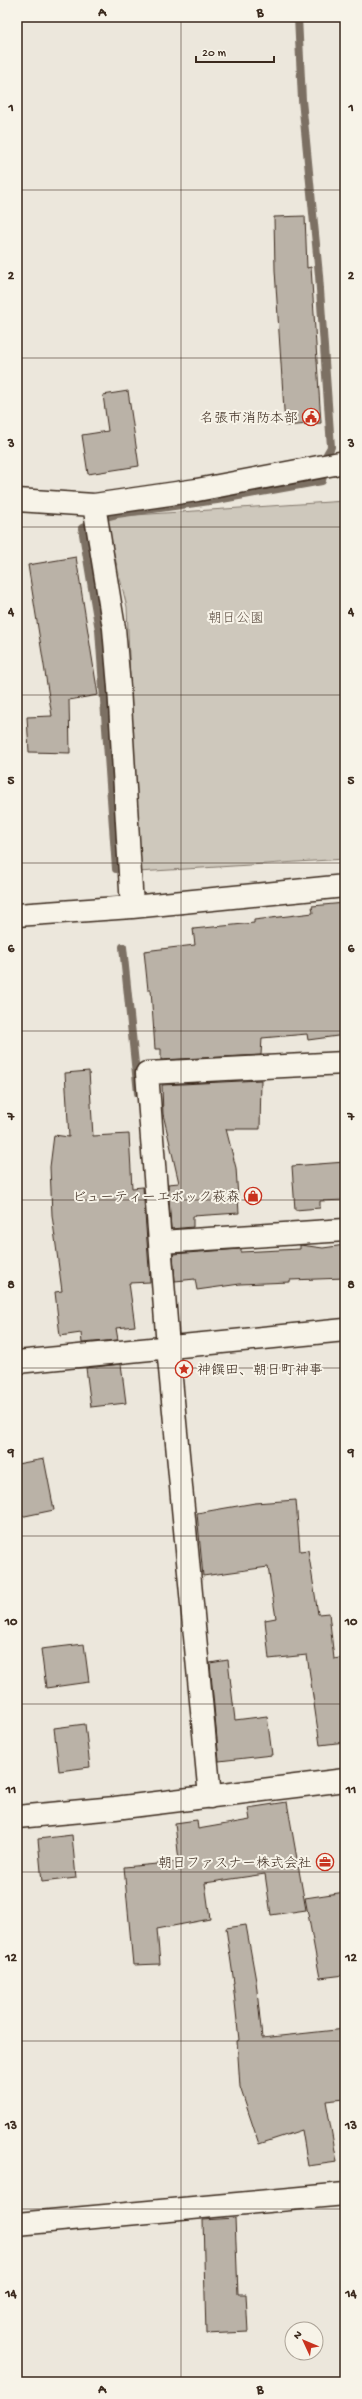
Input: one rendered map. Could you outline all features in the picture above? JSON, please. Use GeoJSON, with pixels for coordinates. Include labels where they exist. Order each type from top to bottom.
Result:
{"type":"FeatureCollection","features":[{"type":"Feature","properties":{"kind":"street"},"geometry":{"type":"LineString","coordinates":[[17,500],[94,508],[333,465]]}},
{"type":"Feature","properties":{"kind":"street"},"geometry":{"type":"LineString","coordinates":[[94,508],[114,628],[132,907]]}},
{"type":"Feature","properties":{"kind":"street"},"geometry":{"type":"LineString","coordinates":[[17,915],[132,907],[345,886]]}},
{"type":"Feature","properties":{"kind":"street"},"geometry":{"type":"LineString","coordinates":[[210,1797],[168,1348],[147,1073],[345,1063]]}},
{"type":"Feature","properties":{"kind":"street"},"geometry":{"type":"LineString","coordinates":[[161,1242],[345,1230]]}},
{"type":"Feature","properties":{"kind":"street"},"geometry":{"type":"LineString","coordinates":[[17,1362],[345,1330]]}},
{"type":"Feature","properties":{"kind":"street"},"geometry":{"type":"LineString","coordinates":[[17,1817],[210,1797],[345,1780]]}},
{"type":"Feature","properties":{"kind":"street"},"geometry":{"type":"LineString","coordinates":[[17,2224],[345,2194]]}},
{"type":"Feature","properties":{"kind":"green space","name":"朝日公園"},"geometry":{"type":"Polygon","coordinates":[[[345,501],[345,859],[138,872],[127,607],[105,517],[345,501]]]}},
{"type":"Feature","properties":{"kind":"building"},"geometry":{"type":"Polygon","coordinates":[[[305,216],[307,268],[311,267],[321,423],[285,426],[275,270],[274,217],[305,216]]]}},
{"type":"Feature","properties":{"kind":"building"},"geometry":{"type":"Polygon","coordinates":[[[128,391],[139,466],[88,474],[82,435],[108,431],[103,395],[128,391]]]}},
{"type":"Feature","properties":{"kind":"building"},"geometry":{"type":"Polygon","coordinates":[[[76,557],[98,695],[69,700],[70,753],[29,752],[27,717],[52,716],[28,565],[76,557]]]}},
{"type":"Feature","properties":{"kind":"building"},"geometry":{"type":"Polygon","coordinates":[[[345,903],[345,967],[340,968],[345,1003],[345,1035],[308,1040],[307,1034],[262,1038],[261,1055],[161,1060],[161,1049],[155,1049],[151,990],[148,990],[144,951],[195,945],[193,929],[254,923],[254,920],[313,913],[312,906],[345,903]]]}},
{"type":"Feature","properties":{"kind":"building"},"geometry":{"type":"Polygon","coordinates":[[[89,1071],[93,1136],[129,1134],[132,1188],[143,1187],[150,1282],[129,1283],[135,1326],[116,1328],[118,1340],[82,1343],[81,1333],[60,1336],[55,1292],[62,1291],[52,1215],[50,1167],[54,1135],[69,1137],[65,1073],[89,1071]]]}},
{"type":"Feature","properties":{"kind":"building"},"geometry":{"type":"Polygon","coordinates":[[[261,1080],[260,1129],[226,1129],[236,1168],[239,1213],[193,1216],[193,1227],[171,1229],[168,1184],[179,1183],[163,1114],[162,1085],[261,1080]]]}},
{"type":"Feature","properties":{"kind":"building"},"geometry":{"type":"Polygon","coordinates":[[[345,1162],[345,1200],[320,1201],[320,1208],[295,1210],[292,1166],[345,1162]]]}},
{"type":"Feature","properties":{"kind":"building"},"geometry":{"type":"Polygon","coordinates":[[[300,1245],[323,1248],[345,1245],[345,1278],[240,1284],[197,1290],[195,1279],[175,1281],[173,1254],[241,1249],[241,1252],[300,1249],[300,1245]]]}},
{"type":"Feature","properties":{"kind":"building"},"geometry":{"type":"Polygon","coordinates":[[[121,1364],[126,1403],[91,1407],[86,1368],[121,1364]]]}},
{"type":"Feature","properties":{"kind":"building"},"geometry":{"type":"Polygon","coordinates":[[[44,1459],[54,1510],[20,1517],[17,1504],[17,1464],[44,1459]]]}},
{"type":"Feature","properties":{"kind":"building"},"geometry":{"type":"Polygon","coordinates":[[[296,1500],[300,1551],[308,1550],[318,1614],[329,1613],[334,1659],[345,1657],[345,1742],[320,1745],[307,1655],[269,1659],[265,1620],[276,1618],[268,1567],[203,1576],[197,1513],[255,1503],[296,1500]]]}},
{"type":"Feature","properties":{"kind":"building"},"geometry":{"type":"Polygon","coordinates":[[[84,1644],[89,1682],[46,1688],[41,1649],[84,1644]]]}},
{"type":"Feature","properties":{"kind":"building"},"geometry":{"type":"Polygon","coordinates":[[[228,1660],[235,1720],[267,1716],[272,1755],[219,1761],[210,1663],[228,1660]]]}},
{"type":"Feature","properties":{"kind":"building"},"geometry":{"type":"Polygon","coordinates":[[[85,1724],[90,1767],[59,1771],[54,1728],[85,1724]]]}},
{"type":"Feature","properties":{"kind":"building"},"geometry":{"type":"Polygon","coordinates":[[[287,1802],[306,1910],[271,1915],[265,1874],[205,1883],[210,1919],[157,1929],[160,1964],[133,1965],[124,1867],[179,1862],[175,1823],[197,1820],[198,1829],[250,1820],[248,1808],[287,1802]]]}},
{"type":"Feature","properties":{"kind":"building"},"geometry":{"type":"Polygon","coordinates":[[[72,1835],[76,1878],[42,1882],[38,1839],[72,1835]]]}},
{"type":"Feature","properties":{"kind":"building"},"geometry":{"type":"Polygon","coordinates":[[[345,1892],[345,1975],[320,1978],[305,1898],[345,1892]]]}},
{"type":"Feature","properties":{"kind":"building"},"geometry":{"type":"Polygon","coordinates":[[[246,1925],[256,1981],[262,2038],[345,2029],[345,2099],[326,2101],[337,2162],[308,2166],[302,2130],[259,2144],[240,2087],[237,2041],[239,2040],[234,1983],[226,1928],[246,1925]]]}},
{"type":"Feature","properties":{"kind":"building"},"geometry":{"type":"Polygon","coordinates":[[[235,2218],[238,2294],[246,2294],[248,2332],[206,2334],[203,2220],[235,2218]]]}},
{"type":"Feature","properties":{"kind":"waterway"},"geometry":{"type":"LineString","coordinates":[[116,869],[99,630],[82,528],[105,517],[117,514],[217,500],[322,481],[327,454],[331,447],[319,275],[302,100],[298,17]]}},
{"type":"Feature","properties":{"kind":"waterway"},"geometry":{"type":"LineString","coordinates":[[123,947],[138,1093]]}},
{"type":"Feature","properties":{"kind":"place","name":"名張市消防本部"},"geometry":{"type":"Point","coordinates":[311,417]}},
{"type":"Feature","properties":{"kind":"place","name":"ビューティーエポック萩森"},"geometry":{"type":"Point","coordinates":[253,1196]}},
{"type":"Feature","properties":{"kind":"place","name":"神饌田、朝日町神事"},"geometry":{"type":"Point","coordinates":[184,1369]}},
{"type":"Feature","properties":{"kind":"place","name":"朝日ファスナー株式会社"},"geometry":{"type":"Point","coordinates":[325,1862]}}]}
